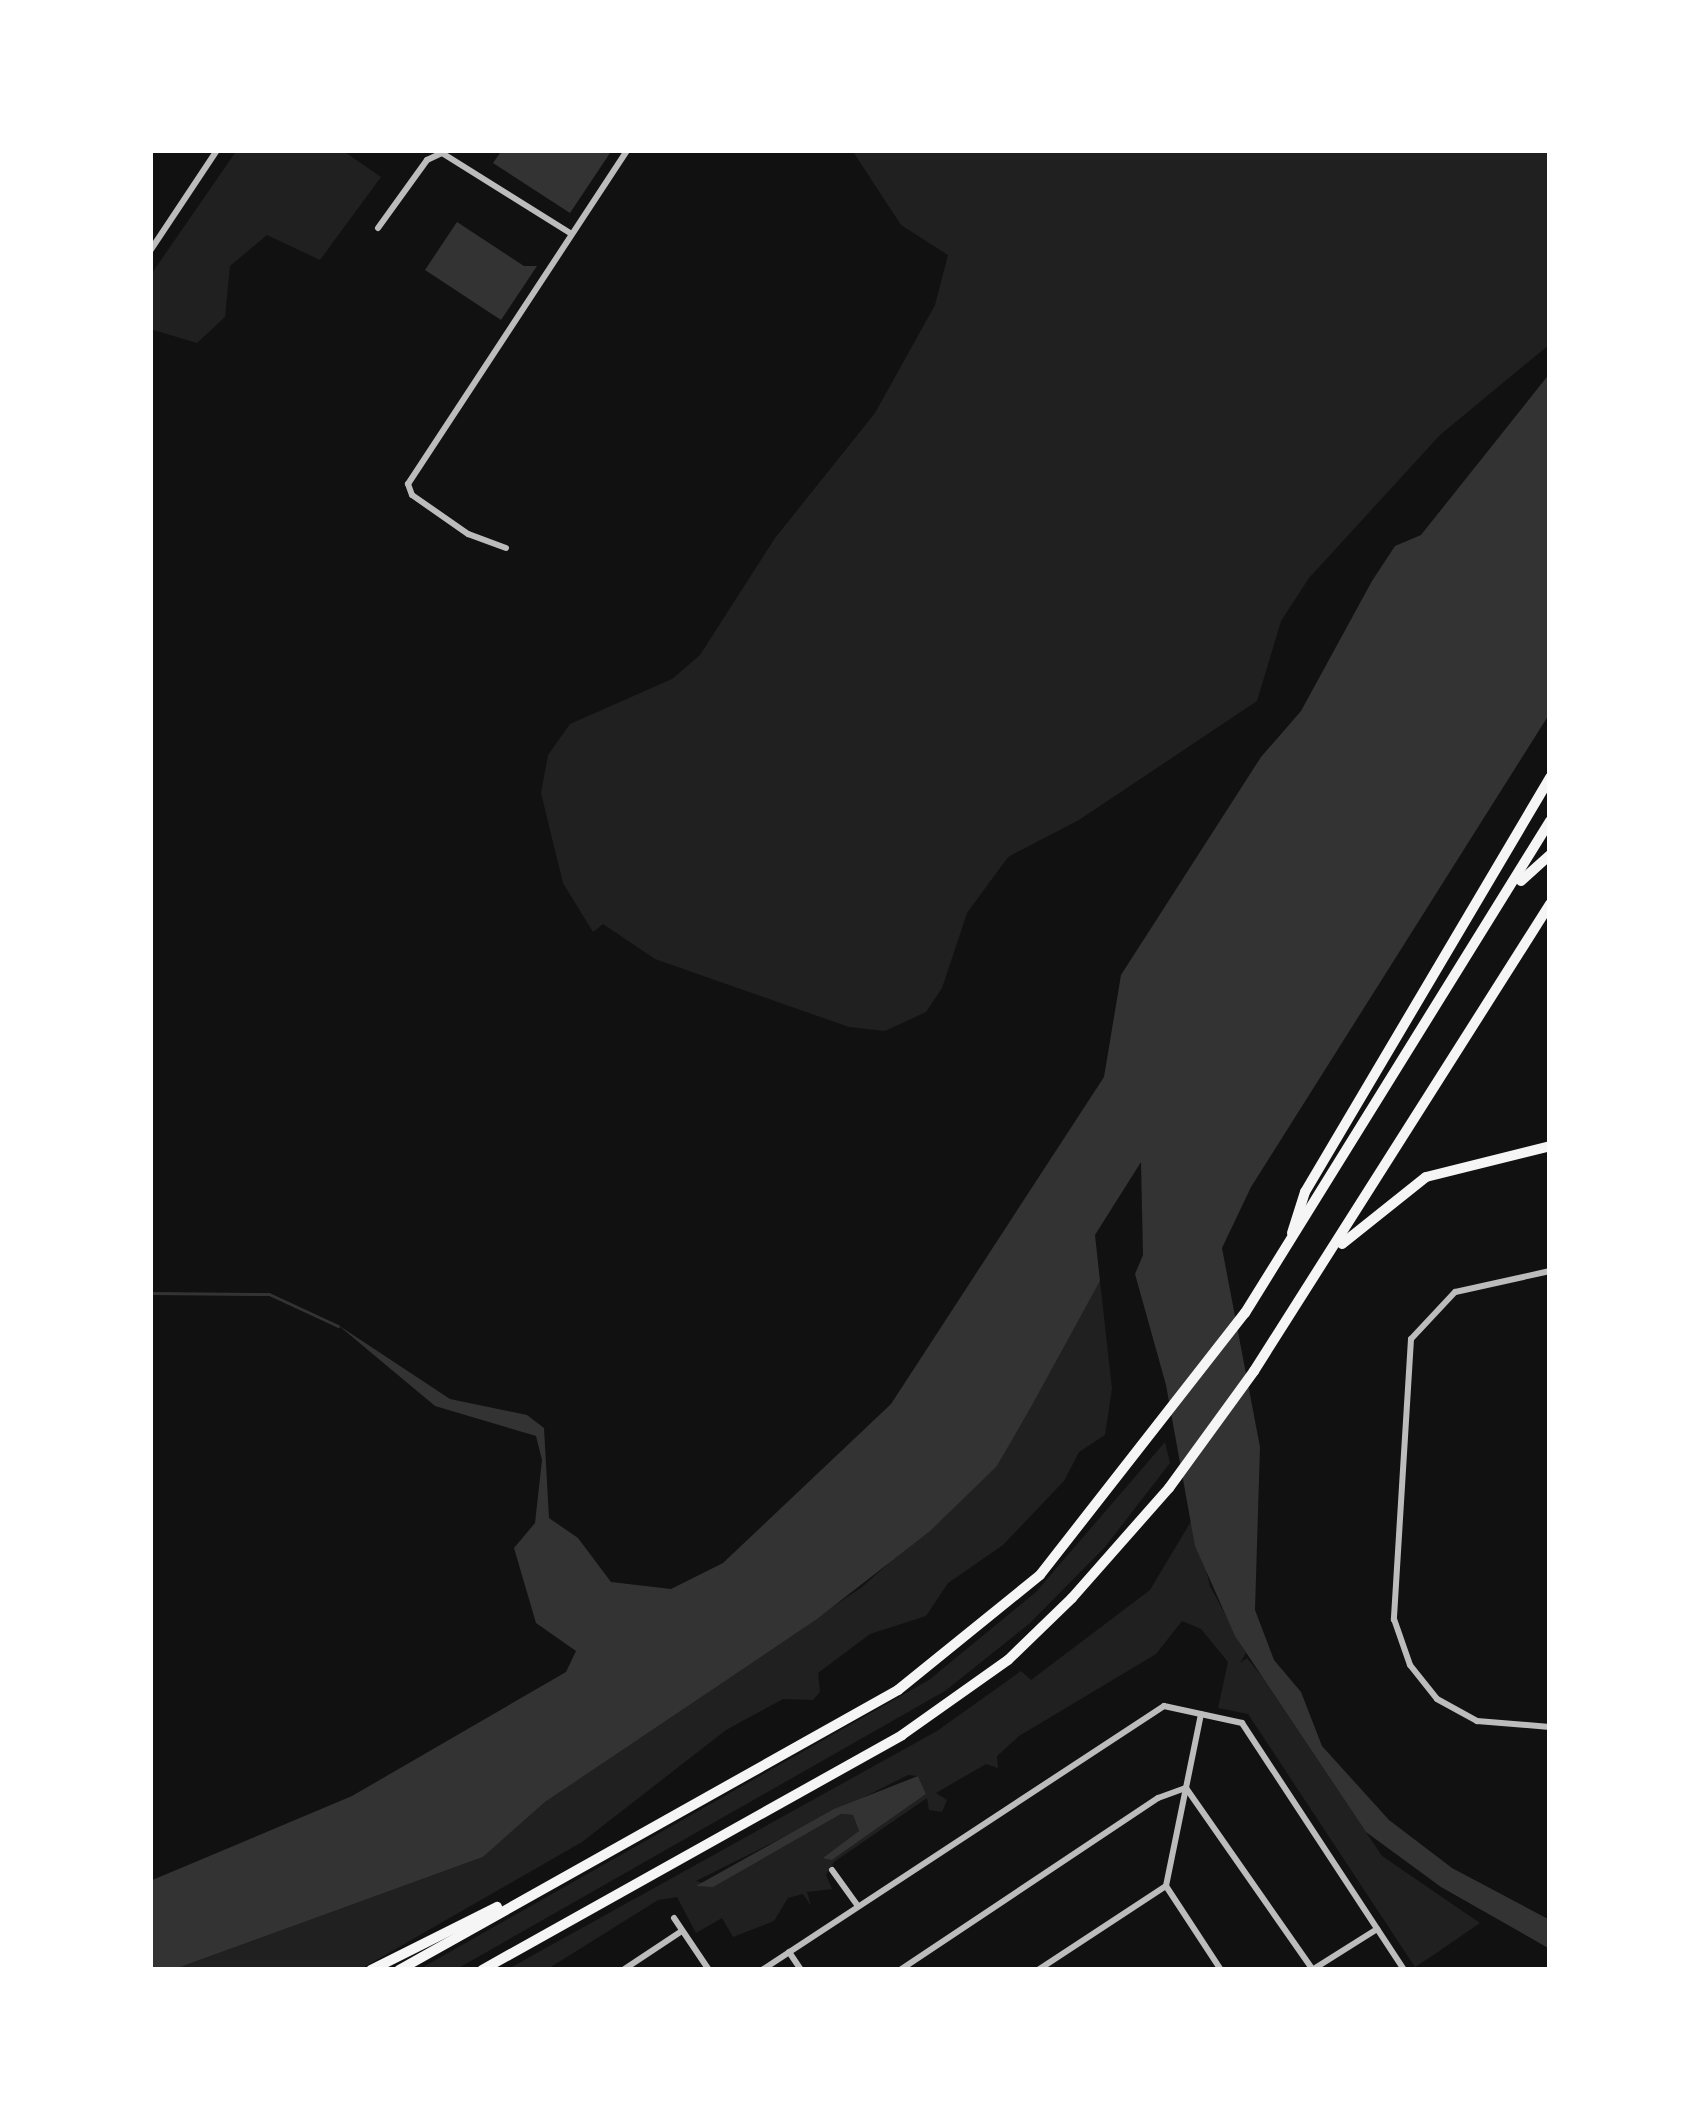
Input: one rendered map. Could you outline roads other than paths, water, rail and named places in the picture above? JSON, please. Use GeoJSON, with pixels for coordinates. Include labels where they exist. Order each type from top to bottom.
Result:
{"type":"FeatureCollection","features":[{"type":"Feature","properties":{"kind":"highway"},"geometry":{"type":"LineString","coordinates":[[1288,1248],[1305,1192],[1550,777]]}},
{"type":"Feature","properties":{"kind":"highway"},"geometry":{"type":"LineString","coordinates":[[398,1970],[931,1666],[1040,1575],[1161,1430],[1245,1313],[1514,887],[1550,821]]}},
{"type":"Feature","properties":{"kind":"highway"},"geometry":{"type":"LineString","coordinates":[[1514,887],[1550,855]]}},
{"type":"Feature","properties":{"kind":"highway"},"geometry":{"type":"LineString","coordinates":[[482,1970],[938,1711],[1040,1629],[1168,1488],[1254,1372],[1550,904]]}},
{"type":"Feature","properties":{"kind":"highway"},"geometry":{"type":"LineString","coordinates":[[1334,1250],[1426,1177],[1550,1146]]}},
{"type":"Feature","properties":{"kind":"highway"},"geometry":{"type":"LineString","coordinates":[[371,1970],[460,1919],[523,1899]]}},
{"type":"Feature","properties":{"kind":"street"},"geometry":{"type":"LineString","coordinates":[[150,251],[217,150]]}},
{"type":"Feature","properties":{"kind":"street"},"geometry":{"type":"LineString","coordinates":[[506,548],[469,534],[412,495],[408,484],[627,150]]}},
{"type":"Feature","properties":{"kind":"street"},"geometry":{"type":"LineString","coordinates":[[378,228],[401,190],[442,153],[570,233]]}},
{"type":"Feature","properties":{"kind":"street"},"geometry":{"type":"LineString","coordinates":[[1550,1271],[1455,1292],[1411,1339],[1394,1619],[1410,1665],[1437,1699],[1478,1721],[1550,1726]]}},
{"type":"Feature","properties":{"kind":"street"},"geometry":{"type":"LineString","coordinates":[[762,1970],[1160,1707],[1244,1725],[1404,1970]]}},
{"type":"Feature","properties":{"kind":"street"},"geometry":{"type":"LineString","coordinates":[[1201,1714],[1166,1886],[1221,1970]]}},
{"type":"Feature","properties":{"kind":"street"},"geometry":{"type":"LineString","coordinates":[[1186,1788],[1312,1970],[1377,1929]]}},
{"type":"Feature","properties":{"kind":"street"},"geometry":{"type":"LineString","coordinates":[[900,1970],[1158,1798],[1186,1788]]}},
{"type":"Feature","properties":{"kind":"street"},"geometry":{"type":"LineString","coordinates":[[832,1870],[858,1907]]}},
{"type":"Feature","properties":{"kind":"street"},"geometry":{"type":"LineString","coordinates":[[1038,1970],[1166,1886]]}},
{"type":"Feature","properties":{"kind":"street"},"geometry":{"type":"LineString","coordinates":[[674,1918],[709,1970]]}},
{"type":"Feature","properties":{"kind":"street"},"geometry":{"type":"LineString","coordinates":[[623,1970],[682,1931]]}},
{"type":"Feature","properties":{"kind":"street"},"geometry":{"type":"LineString","coordinates":[[789,1952],[801,1970]]}},
{"type":"Feature","properties":{"kind":"waterway"},"geometry":{"type":"LineString","coordinates":[[150,1293],[269,1294],[338,1326]]}}]}
